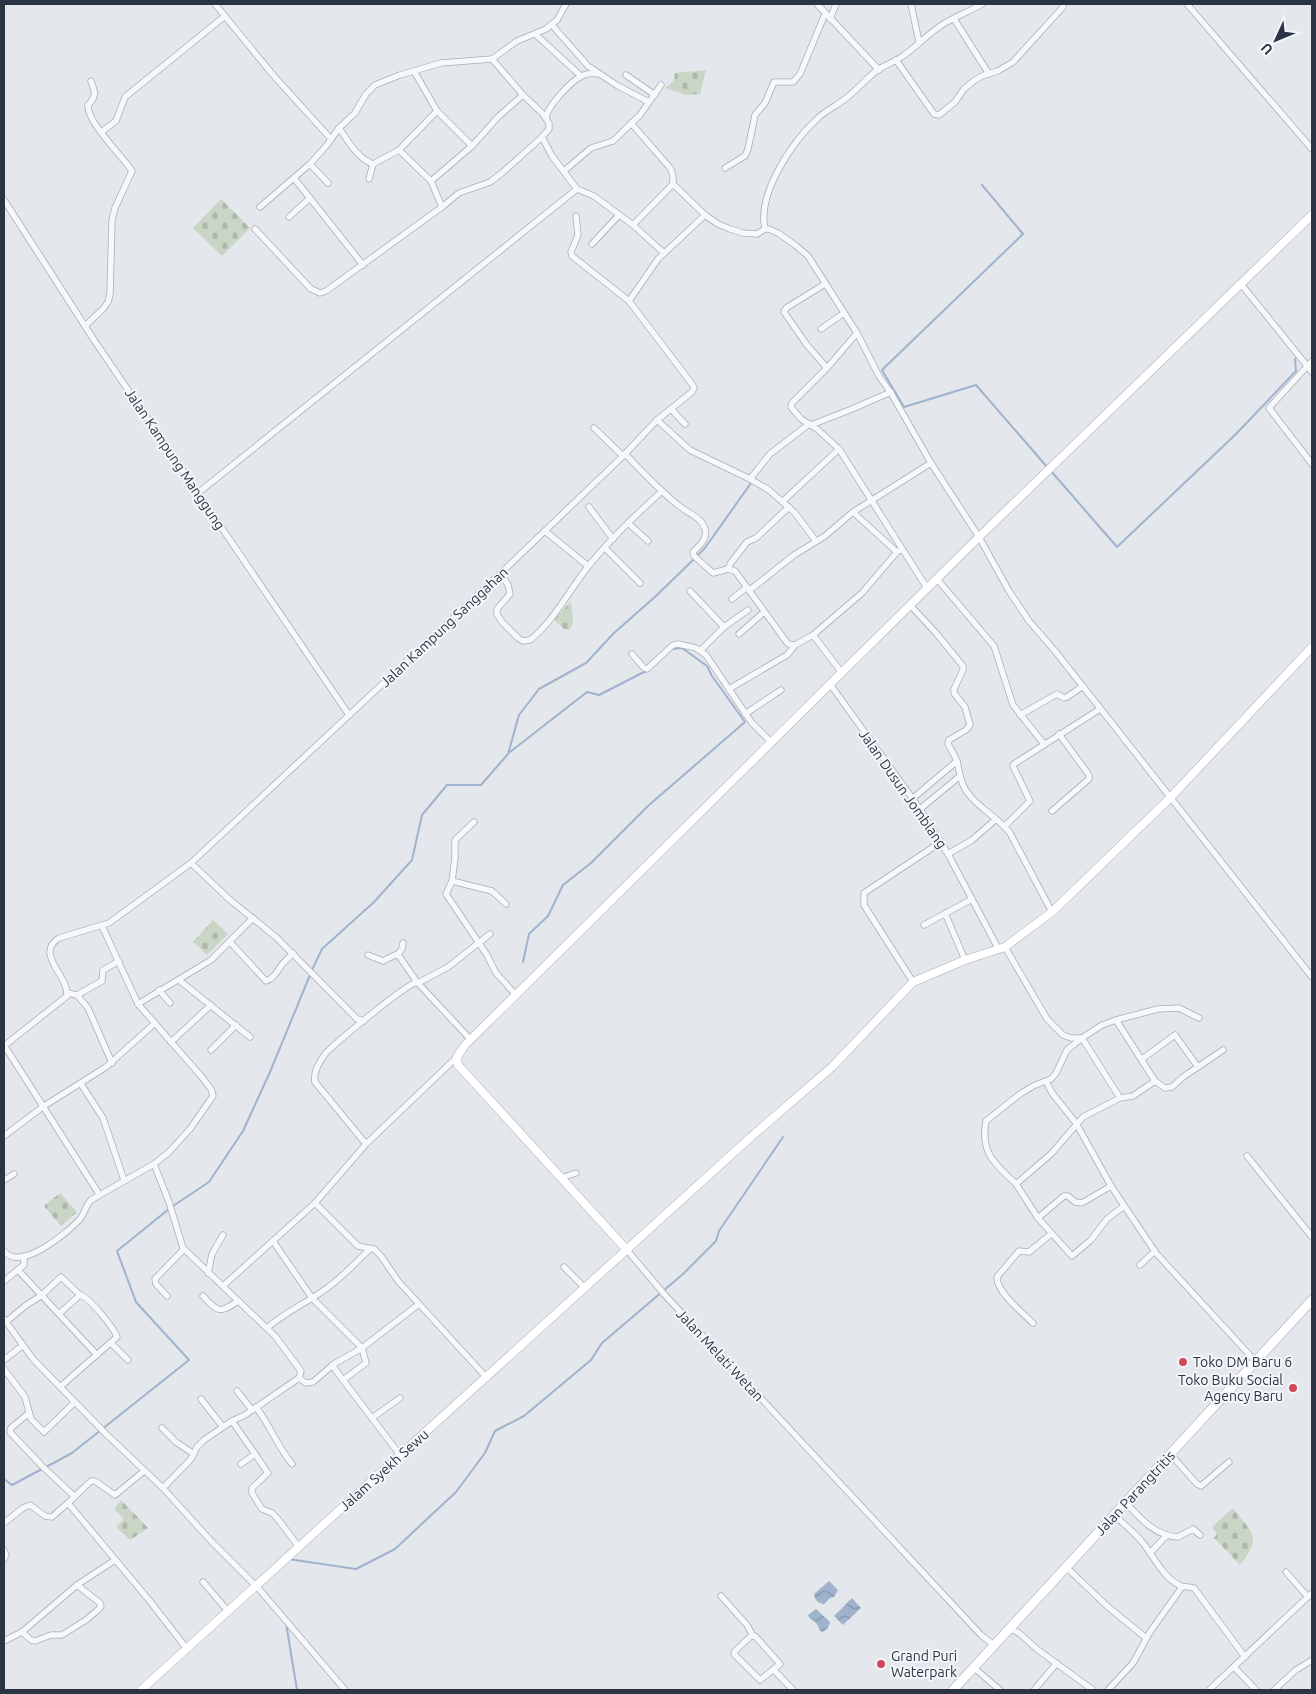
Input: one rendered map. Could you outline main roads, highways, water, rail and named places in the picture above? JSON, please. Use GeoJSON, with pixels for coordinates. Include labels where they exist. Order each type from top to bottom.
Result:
{"type":"FeatureCollection","features":[{"type":"Feature","properties":{"kind":"main road","name":"Jalan Parangtritis"},"geometry":{"type":"LineString","coordinates":[[947,1690],[955,1687],[1312,1300]]}},
{"type":"Feature","properties":{"kind":"water"},"geometry":{"type":"Polygon","coordinates":[[[829,1581],[838,1590],[834,1597],[824,1604],[820,1603],[816,1600],[814,1594],[829,1581]]]}},
{"type":"Feature","properties":{"kind":"water"},"geometry":{"type":"Polygon","coordinates":[[[852,1598],[861,1608],[843,1625],[834,1616],[852,1598]]]}},
{"type":"Feature","properties":{"kind":"water"},"geometry":{"type":"Polygon","coordinates":[[[816,1609],[830,1622],[828,1628],[823,1632],[820,1631],[817,1624],[808,1615],[816,1609]]]}},
{"type":"Feature","properties":{"kind":"waterway"},"geometry":{"type":"LineString","coordinates":[[982,185],[1023,234],[882,370],[904,407],[976,385],[1048,468]]}},
{"type":"Feature","properties":{"kind":"waterway"},"geometry":{"type":"LineString","coordinates":[[1051,471],[1117,547],[1236,434],[1296,371],[1295,359]]}},
{"type":"Feature","properties":{"kind":"waterway"},"geometry":{"type":"LineString","coordinates":[[697,556],[705,548],[751,483]]}},
{"type":"Feature","properties":{"kind":"waterway"},"geometry":{"type":"LineString","coordinates":[[312,970],[322,949],[374,902],[412,860],[422,815],[447,785],[481,785],[508,754],[519,715],[539,689],[586,663],[614,633],[694,559]]}},
{"type":"Feature","properties":{"kind":"waterway"},"geometry":{"type":"LineString","coordinates":[[523,962],[529,934],[548,916],[563,885],[591,863],[649,805],[745,722],[707,666],[682,648],[672,649]]}},
{"type":"Feature","properties":{"kind":"waterway"},"geometry":{"type":"LineString","coordinates":[[510,752],[587,692],[599,695],[646,671]]}},
{"type":"Feature","properties":{"kind":"waterway"},"geometry":{"type":"LineString","coordinates":[[173,1206],[209,1182],[243,1131],[270,1072],[310,975]]}},
{"type":"Feature","properties":{"kind":"waterway"},"geometry":{"type":"LineString","coordinates":[[288,1559],[356,1569],[395,1549],[456,1492],[485,1453],[495,1431],[524,1416],[591,1360],[602,1343],[683,1274],[716,1241],[719,1231],[783,1137]]}},
{"type":"Feature","properties":{"kind":"waterway"},"geometry":{"type":"LineString","coordinates":[[46,1467],[72,1453],[189,1360],[136,1302],[117,1251],[169,1209]]}},
{"type":"Feature","properties":{"kind":"waterway"},"geometry":{"type":"LineString","coordinates":[[4,1479],[12,1485],[42,1469]]}},
{"type":"Feature","properties":{"kind":"waterway"},"geometry":{"type":"LineString","coordinates":[[286,1623],[297,1690]]}},
{"type":"Feature","properties":{"kind":"place","name":"Toko DM Baru 6"},"geometry":{"type":"Point","coordinates":[1183,1362]}},
{"type":"Feature","properties":{"kind":"place","name":"Toko Buku Social Agency Baru"},"geometry":{"type":"Point","coordinates":[1293,1388]}},
{"type":"Feature","properties":{"kind":"place","name":"Grand Puri Waterpark"},"geometry":{"type":"Point","coordinates":[881,1664]}}]}
